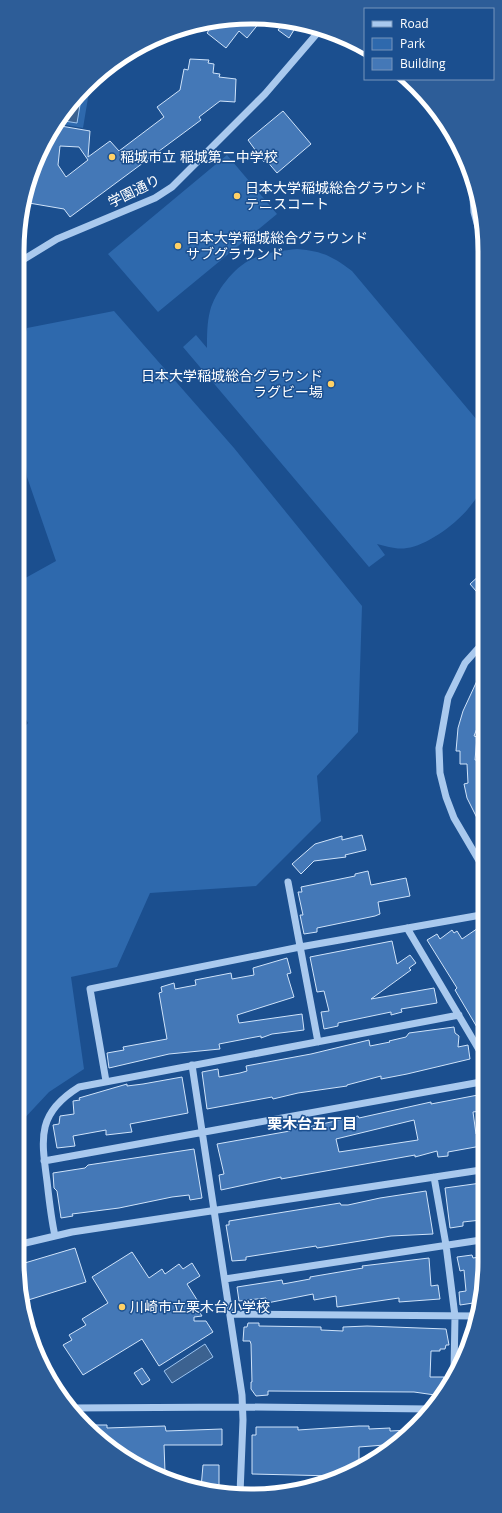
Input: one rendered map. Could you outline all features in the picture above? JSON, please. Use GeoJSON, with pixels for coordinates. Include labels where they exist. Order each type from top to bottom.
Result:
{"type":"FeatureCollection","features":[{"type":"Feature","properties":{"kind":"street","name":"学園通り"},"geometry":{"type":"LineString","coordinates":[[24,259],[57,239],[155,198],[172,186],[265,94],[317,34]]}},
{"type":"Feature","properties":{"kind":"street"},"geometry":{"type":"LineString","coordinates":[[473,205],[476,218]]}},
{"type":"Feature","properties":{"kind":"street"},"geometry":{"type":"LineString","coordinates":[[478,648],[465,663],[448,698],[439,748],[440,773],[446,797],[454,818],[478,857]]}},
{"type":"Feature","properties":{"kind":"street"},"geometry":{"type":"LineString","coordinates":[[288,882],[318,1042]]}},
{"type":"Feature","properties":{"kind":"street"},"geometry":{"type":"LineString","coordinates":[[106,1081],[90,988],[300,947],[478,916]]}},
{"type":"Feature","properties":{"kind":"street"},"geometry":{"type":"LineString","coordinates":[[407,928],[478,1047]]}},
{"type":"Feature","properties":{"kind":"street"},"geometry":{"type":"LineString","coordinates":[[55,1236],[44,1161],[44,1128],[52,1111],[63,1097],[80,1087],[460,1015]]}},
{"type":"Feature","properties":{"kind":"street"},"geometry":{"type":"LineString","coordinates":[[192,1065],[243,1407],[240,1489]]}},
{"type":"Feature","properties":{"kind":"street"},"geometry":{"type":"LineString","coordinates":[[44,1161],[478,1083]]}},
{"type":"Feature","properties":{"kind":"street"},"geometry":{"type":"LineString","coordinates":[[24,1243],[55,1236],[214,1210],[478,1170]]}},
{"type":"Feature","properties":{"kind":"street"},"geometry":{"type":"LineString","coordinates":[[434,1177],[446,1245],[455,1316],[454,1364]]}},
{"type":"Feature","properties":{"kind":"street"},"geometry":{"type":"LineString","coordinates":[[225,1279],[478,1240]]}},
{"type":"Feature","properties":{"kind":"street"},"geometry":{"type":"LineString","coordinates":[[230,1314],[471,1316]]}},
{"type":"Feature","properties":{"kind":"street"},"geometry":{"type":"LineString","coordinates":[[77,1408],[243,1407],[424,1409]]}},
{"type":"Feature","properties":{"kind":"green space"},"geometry":{"type":"Polygon","coordinates":[[[88,92],[89,92],[83,128],[63,124],[88,92]]]}},
{"type":"Feature","properties":{"kind":"green space","name":"日本大学稲城総合グラウンド サブグラウンド"},"geometry":{"type":"Polygon","coordinates":[[[227,155],[277,214],[158,312],[108,254],[227,155]]]}},
{"type":"Feature","properties":{"kind":"green space","name":"日本大学稲城総合グラウンド ラグビー場"},"geometry":{"type":"Polygon","coordinates":[[[297,249],[313,251],[326,255],[352,271],[477,420],[478,495],[471,505],[452,525],[417,545],[407,548],[392,548],[377,544],[385,555],[369,567],[183,347],[196,335],[207,348],[208,320],[210,311],[221,288],[232,274],[245,263],[252,259],[274,252],[297,249]]]}},
{"type":"Feature","properties":{"kind":"green space"},"geometry":{"type":"Polygon","coordinates":[[[114,311],[234,448],[362,606],[358,732],[317,776],[321,821],[256,886],[150,893],[117,967],[71,977],[84,1069],[49,1092],[24,1119],[24,727],[28,723],[24,716],[24,579],[56,561],[27,477],[24,447],[24,339],[27,328],[114,311]]]}},
{"type":"Feature","properties":{"kind":"shaded area"},"geometry":{"type":"Polygon","coordinates":[[[81,100],[77,123],[65,121],[81,100]]]}},
{"type":"Feature","properties":{"kind":"shaded area"},"geometry":{"type":"Polygon","coordinates":[[[205,1344],[213,1357],[172,1383],[164,1371],[205,1344]]]}},
{"type":"Feature","properties":{"kind":"building"},"geometry":{"type":"Polygon","coordinates":[[[236,24],[258,24],[247,38],[239,31],[226,48],[207,33],[211,27],[236,24]]]}},
{"type":"Feature","properties":{"kind":"building"},"geometry":{"type":"Polygon","coordinates":[[[281,26],[295,28],[289,38],[278,30],[281,26]]]}},
{"type":"Feature","properties":{"kind":"building"},"geometry":{"type":"Polygon","coordinates":[[[190,59],[209,60],[208,63],[214,64],[213,73],[220,74],[219,77],[236,79],[235,102],[220,101],[199,117],[201,120],[70,217],[64,209],[29,203],[41,164],[54,137],[61,126],[90,131],[88,157],[110,141],[119,151],[164,117],[157,107],[180,90],[184,69],[188,70],[190,59]],[[60,146],[58,165],[66,177],[88,160],[79,147],[60,146]]]}},
{"type":"Feature","properties":{"kind":"building"},"geometry":{"type":"Polygon","coordinates":[[[283,111],[311,144],[277,173],[266,160],[264,162],[248,140],[283,111]]]}},
{"type":"Feature","properties":{"kind":"building"},"geometry":{"type":"Polygon","coordinates":[[[478,577],[478,593],[470,584],[478,577]]]}},
{"type":"Feature","properties":{"kind":"building"},"geometry":{"type":"Polygon","coordinates":[[[478,679],[478,726],[474,736],[477,737],[475,760],[478,760],[478,820],[467,798],[464,784],[468,783],[467,764],[460,764],[460,751],[456,751],[458,728],[463,711],[478,679]]]}},
{"type":"Feature","properties":{"kind":"building"},"geometry":{"type":"Polygon","coordinates":[[[362,835],[366,850],[345,855],[346,857],[314,861],[301,874],[292,864],[315,844],[342,836],[342,840],[362,835]]]}},
{"type":"Feature","properties":{"kind":"building"},"geometry":{"type":"Polygon","coordinates":[[[368,871],[371,885],[406,878],[410,896],[378,902],[380,914],[375,916],[317,928],[317,932],[304,934],[300,915],[303,915],[298,892],[302,892],[301,887],[355,876],[355,874],[368,871]]]}},
{"type":"Feature","properties":{"kind":"building"},"geometry":{"type":"Polygon","coordinates":[[[478,928],[478,1029],[455,990],[457,988],[427,940],[437,934],[440,939],[452,930],[454,933],[457,931],[462,939],[478,928]]]}},
{"type":"Feature","properties":{"kind":"building"},"geometry":{"type":"Polygon","coordinates":[[[392,941],[397,964],[410,955],[416,963],[409,968],[411,970],[371,999],[434,988],[437,1003],[401,1009],[402,1012],[391,1015],[391,1012],[338,1023],[338,1026],[324,1029],[321,1012],[329,1011],[324,991],[317,992],[310,957],[392,941]]]}},
{"type":"Feature","properties":{"kind":"building"},"geometry":{"type":"Polygon","coordinates":[[[287,958],[291,973],[287,974],[294,997],[237,1015],[239,1023],[302,1014],[304,1030],[272,1034],[261,1038],[261,1036],[219,1044],[220,1049],[169,1054],[109,1068],[107,1053],[124,1050],[123,1047],[167,1039],[159,993],[162,992],[161,987],[174,983],[175,989],[196,985],[195,980],[231,973],[232,979],[254,975],[253,968],[287,958]]]}},
{"type":"Feature","properties":{"kind":"building"},"geometry":{"type":"Polygon","coordinates":[[[454,1027],[455,1033],[459,1036],[458,1047],[468,1045],[470,1059],[381,1079],[381,1076],[347,1086],[298,1093],[273,1099],[272,1097],[207,1109],[202,1072],[218,1069],[219,1077],[247,1071],[246,1066],[311,1054],[369,1040],[370,1046],[406,1037],[409,1033],[454,1027]]]}},
{"type":"Feature","properties":{"kind":"building"},"geometry":{"type":"Polygon","coordinates":[[[182,1077],[188,1113],[130,1124],[132,1132],[106,1135],[106,1130],[73,1136],[75,1146],[57,1148],[53,1125],[59,1124],[60,1116],[74,1114],[73,1101],[127,1084],[127,1086],[143,1084],[182,1077]]]}},
{"type":"Feature","properties":{"kind":"building"},"geometry":{"type":"Polygon","coordinates":[[[478,1095],[478,1111],[473,1112],[476,1134],[478,1134],[478,1147],[448,1152],[448,1156],[438,1157],[437,1151],[415,1157],[415,1155],[281,1179],[281,1177],[221,1190],[219,1175],[224,1174],[217,1144],[290,1131],[289,1127],[302,1124],[304,1128],[358,1116],[359,1118],[431,1102],[431,1104],[478,1095]],[[414,1120],[336,1139],[339,1152],[418,1140],[414,1120]]]}},
{"type":"Feature","properties":{"kind":"building"},"geometry":{"type":"Polygon","coordinates":[[[194,1149],[202,1198],[190,1200],[189,1195],[172,1197],[119,1208],[72,1214],[73,1216],[61,1218],[57,1191],[54,1188],[53,1173],[85,1168],[88,1165],[194,1149]]]}},
{"type":"Feature","properties":{"kind":"building"},"geometry":{"type":"Polygon","coordinates":[[[478,1183],[478,1220],[463,1222],[463,1226],[450,1228],[445,1188],[478,1183]]]}},
{"type":"Feature","properties":{"kind":"building"},"geometry":{"type":"Polygon","coordinates":[[[426,1191],[433,1234],[391,1236],[317,1248],[316,1246],[246,1257],[246,1260],[232,1261],[226,1225],[229,1225],[229,1221],[340,1203],[341,1205],[348,1205],[380,1198],[426,1191]]]}},
{"type":"Feature","properties":{"kind":"building"},"geometry":{"type":"Polygon","coordinates":[[[75,1248],[86,1282],[27,1300],[24,1263],[75,1248]]]}},
{"type":"Feature","properties":{"kind":"building"},"geometry":{"type":"Polygon","coordinates":[[[132,1252],[149,1278],[162,1269],[165,1274],[179,1264],[183,1269],[192,1263],[200,1276],[187,1284],[199,1303],[195,1305],[202,1316],[194,1317],[194,1321],[206,1321],[213,1332],[159,1366],[142,1339],[83,1375],[63,1345],[72,1340],[69,1335],[86,1325],[82,1319],[108,1303],[92,1277],[132,1252]]]}},
{"type":"Feature","properties":{"kind":"building"},"geometry":{"type":"Polygon","coordinates":[[[472,1255],[473,1258],[478,1257],[478,1278],[474,1303],[460,1305],[459,1292],[466,1291],[464,1270],[460,1271],[457,1257],[472,1255]]]}},
{"type":"Feature","properties":{"kind":"building"},"geometry":{"type":"Polygon","coordinates":[[[429,1258],[431,1286],[438,1285],[440,1299],[399,1302],[399,1298],[337,1307],[336,1296],[314,1300],[313,1294],[267,1303],[266,1298],[239,1301],[237,1287],[282,1280],[283,1284],[310,1279],[310,1277],[363,1268],[362,1266],[429,1258]]]}},
{"type":"Feature","properties":{"kind":"building"},"geometry":{"type":"Polygon","coordinates":[[[248,1323],[259,1323],[259,1326],[321,1327],[321,1330],[343,1331],[343,1327],[367,1326],[446,1329],[449,1345],[446,1345],[445,1349],[440,1349],[440,1351],[431,1351],[430,1377],[444,1377],[444,1382],[435,1395],[414,1392],[268,1391],[268,1395],[256,1396],[251,1389],[251,1344],[250,1341],[243,1341],[244,1327],[247,1327],[248,1323]]]}},
{"type":"Feature","properties":{"kind":"building"},"geometry":{"type":"Polygon","coordinates":[[[142,1368],[150,1380],[142,1385],[134,1373],[142,1368]]]}},
{"type":"Feature","properties":{"kind":"building"},"geometry":{"type":"Polygon","coordinates":[[[92,1425],[107,1425],[107,1428],[165,1426],[166,1431],[222,1429],[222,1445],[164,1445],[165,1472],[137,1459],[92,1425]]]}},
{"type":"Feature","properties":{"kind":"building"},"geometry":{"type":"Polygon","coordinates":[[[369,1426],[369,1429],[390,1428],[390,1431],[404,1430],[385,1445],[359,1447],[359,1462],[327,1476],[252,1474],[252,1435],[256,1435],[256,1427],[298,1427],[298,1430],[369,1426]]]}},
{"type":"Feature","properties":{"kind":"building"},"geometry":{"type":"Polygon","coordinates":[[[203,1465],[219,1465],[219,1487],[201,1484],[203,1465]]]}},
{"type":"Feature","properties":{"kind":"place","name":"稲城市立 稲城第二中学校"},"geometry":{"type":"Point","coordinates":[112,157]}},
{"type":"Feature","properties":{"kind":"place","name":"日本大学稲城総合グラウンド テニスコート"},"geometry":{"type":"Point","coordinates":[237,196]}},
{"type":"Feature","properties":{"kind":"place","name":"日本大学稲城総合グラウンド サブグラウンド"},"geometry":{"type":"Point","coordinates":[178,246]}},
{"type":"Feature","properties":{"kind":"place","name":"日本大学稲城総合グラウンド ラグビー場"},"geometry":{"type":"Point","coordinates":[331,384]}},
{"type":"Feature","properties":{"kind":"place","name":"川崎市立栗木台小学校"},"geometry":{"type":"Point","coordinates":[122,1307]}},
{"type":"Feature","properties":{"kind":"district","name":"栗木台五丁目"},"geometry":{"type":"Point","coordinates":[312,1124]}}]}
